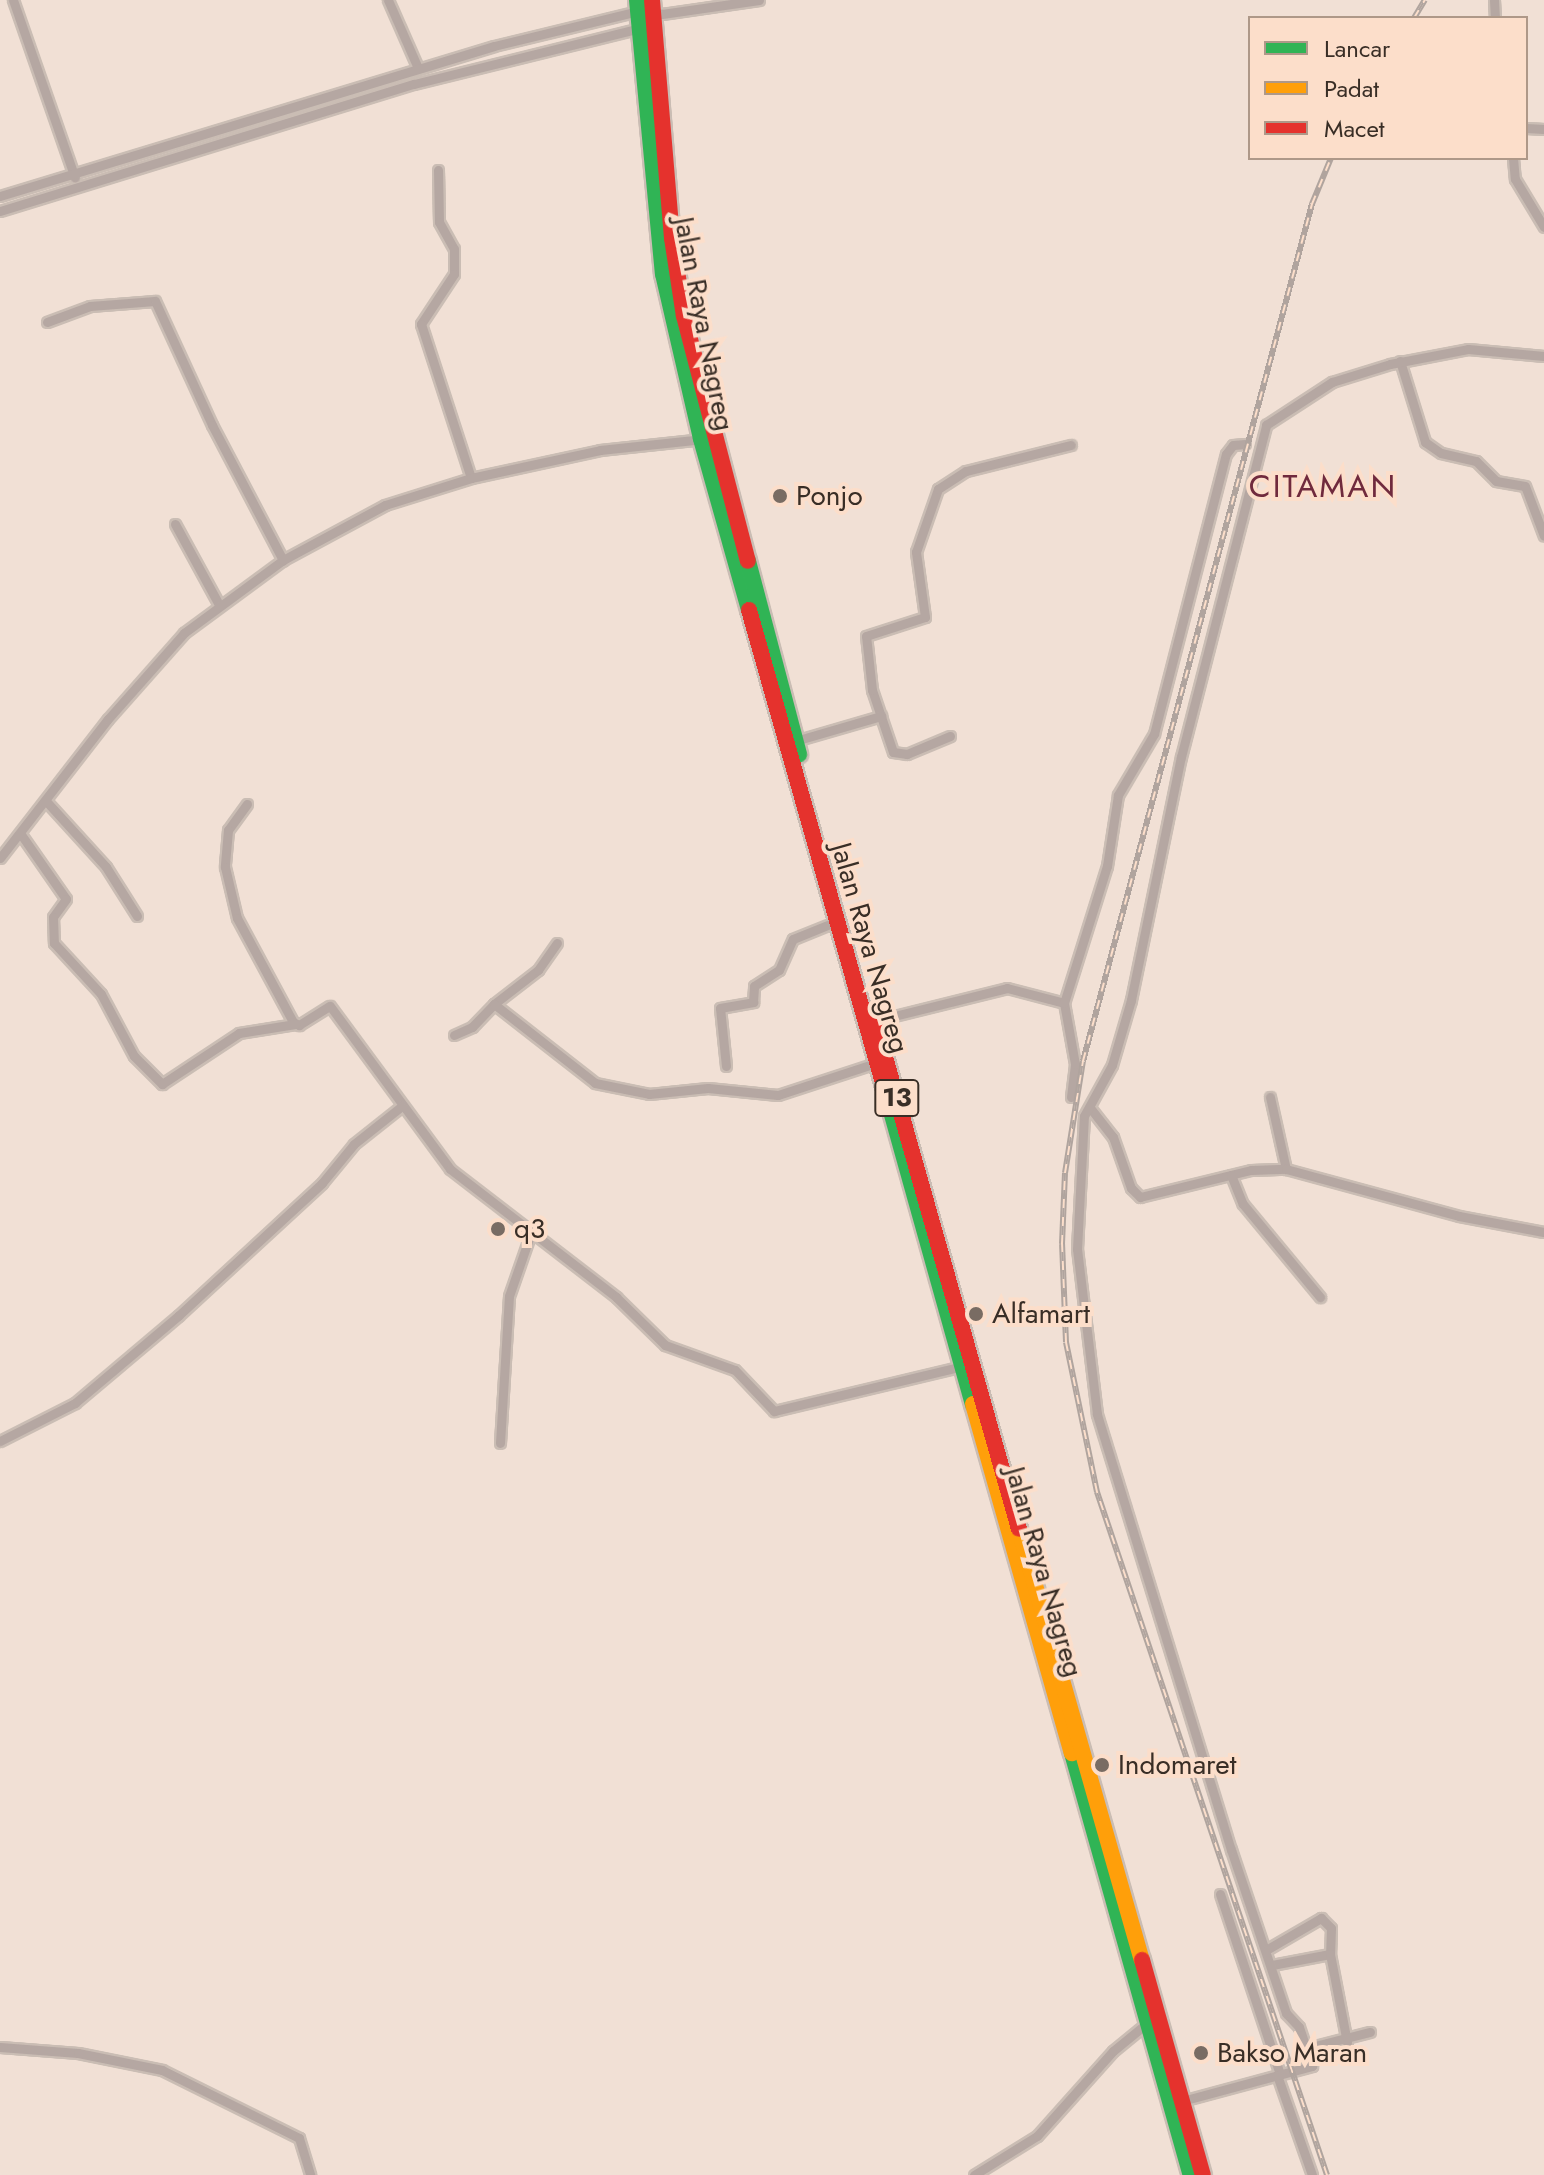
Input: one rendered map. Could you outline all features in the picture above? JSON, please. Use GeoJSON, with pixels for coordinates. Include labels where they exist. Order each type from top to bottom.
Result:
{"type":"FeatureCollection","features":[{"type":"Feature","properties":{"kind":"highway","name":"Jalan Raya Nagreg"},"geometry":{"type":"LineString","coordinates":[[649,12],[676,269],[707,438],[835,922],[869,1022],[876,1063],[1203,2175]]}},
{"type":"Feature","properties":{"kind":"highway","name":"Jalan Raya Nagreg"},"geometry":{"type":"LineString","coordinates":[[707,438],[795,741],[869,1022],[1146,2024],[1191,2175]]}},
{"type":"Feature","properties":{"kind":"street"},"geometry":{"type":"LineString","coordinates":[[13,0],[77,186]]}},
{"type":"Feature","properties":{"kind":"street"},"geometry":{"type":"LineString","coordinates":[[388,0],[418,68]]}},
{"type":"Feature","properties":{"kind":"street"},"geometry":{"type":"LineString","coordinates":[[0,196],[439,62],[649,12],[759,0]]}},
{"type":"Feature","properties":{"kind":"street"},"geometry":{"type":"LineString","coordinates":[[0,211],[649,12]]}},
{"type":"Feature","properties":{"kind":"street"},"geometry":{"type":"LineString","coordinates":[[439,62],[442,76]]}},
{"type":"Feature","properties":{"kind":"street"},"geometry":{"type":"LineString","coordinates":[[1528,132],[1544,129]]}},
{"type":"Feature","properties":{"kind":"street"},"geometry":{"type":"LineString","coordinates":[[1513,160],[1515,179],[1544,227]]}},
{"type":"Feature","properties":{"kind":"street"},"geometry":{"type":"LineString","coordinates":[[438,170],[439,222],[454,249],[454,274],[421,324],[471,478]]}},
{"type":"Feature","properties":{"kind":"street"},"geometry":{"type":"LineString","coordinates":[[47,322],[90,306],[155,301],[212,425],[283,560]]}},
{"type":"Feature","properties":{"kind":"street"},"geometry":{"type":"LineString","coordinates":[[1182,2101],[1312,2066],[1299,2027],[1286,2013],[1204,1766],[1097,1414],[1079,1279],[1076,1194],[1084,1116],[1091,1109],[1112,1065],[1131,1000],[1181,757],[1257,442],[1275,415],[1332,382],[1396,362],[1468,349],[1544,356]]}},
{"type":"Feature","properties":{"kind":"street"},"geometry":{"type":"LineString","coordinates":[[1396,362],[1429,447],[1476,461],[1499,482],[1525,486],[1544,536]]}},
{"type":"Feature","properties":{"kind":"street"},"geometry":{"type":"LineString","coordinates":[[3,854],[124,699],[218,603],[283,560],[385,505],[471,478],[600,450],[707,438]]}},
{"type":"Feature","properties":{"kind":"street"},"geometry":{"type":"LineString","coordinates":[[1071,1097],[1075,1064],[1064,1003],[1107,866],[1118,795],[1154,734],[1226,454],[1233,445],[1257,442]]}},
{"type":"Feature","properties":{"kind":"street"},"geometry":{"type":"LineString","coordinates":[[950,736],[898,755],[878,717],[866,636],[925,617],[916,552],[934,493],[966,471],[1071,445]]}},
{"type":"Feature","properties":{"kind":"street"},"geometry":{"type":"LineString","coordinates":[[1533,502],[1544,501]]}},
{"type":"Feature","properties":{"kind":"street"},"geometry":{"type":"LineString","coordinates":[[175,524],[218,603]]}},
{"type":"Feature","properties":{"kind":"street"},"geometry":{"type":"LineString","coordinates":[[795,741],[878,717]]}},
{"type":"Feature","properties":{"kind":"street"},"geometry":{"type":"LineString","coordinates":[[46,801],[101,861],[137,916]]}},
{"type":"Feature","properties":{"kind":"street"},"geometry":{"type":"LineString","coordinates":[[247,804],[228,830],[225,867],[237,918],[295,1024]]}},
{"type":"Feature","properties":{"kind":"street"},"geometry":{"type":"LineString","coordinates":[[20,833],[66,899],[53,917],[54,943],[81,968],[105,999],[134,1056],[162,1084],[239,1033],[295,1024],[330,1006],[450,1169],[616,1297],[665,1345],[735,1370],[774,1411],[965,1365]]}},
{"type":"Feature","properties":{"kind":"street"},"geometry":{"type":"LineString","coordinates":[[0,840],[3,854]]}},
{"type":"Feature","properties":{"kind":"street"},"geometry":{"type":"LineString","coordinates":[[726,1066],[720,1008],[753,1002],[754,986],[779,970],[793,939],[835,922]]}},
{"type":"Feature","properties":{"kind":"street"},"geometry":{"type":"LineString","coordinates":[[454,1035],[472,1027],[494,1004],[538,970],[557,943]]}},
{"type":"Feature","properties":{"kind":"street"},"geometry":{"type":"LineString","coordinates":[[869,1022],[1007,988],[1064,1003]]}},
{"type":"Feature","properties":{"kind":"street"},"geometry":{"type":"LineString","coordinates":[[494,1004],[551,1053],[607,1088],[649,1094],[716,1088],[778,1095],[876,1063]]}},
{"type":"Feature","properties":{"kind":"street"},"geometry":{"type":"LineString","coordinates":[[1270,1097],[1286,1169]]}},
{"type":"Feature","properties":{"kind":"street"},"geometry":{"type":"LineString","coordinates":[[0,1441],[75,1403],[178,1316],[322,1183],[354,1144],[402,1106]]}},
{"type":"Feature","properties":{"kind":"street"},"geometry":{"type":"LineString","coordinates":[[1091,1109],[1113,1137],[1131,1188],[1140,1197],[1231,1175],[1286,1169],[1459,1216],[1544,1232]]}},
{"type":"Feature","properties":{"kind":"street"},"geometry":{"type":"LineString","coordinates":[[1231,1175],[1243,1204],[1320,1297]]}},
{"type":"Feature","properties":{"kind":"street"},"geometry":{"type":"LineString","coordinates":[[500,1443],[509,1296],[532,1230]]}},
{"type":"Feature","properties":{"kind":"street"},"geometry":{"type":"LineString","coordinates":[[1220,1894],[1312,2175]]}},
{"type":"Feature","properties":{"kind":"street"},"geometry":{"type":"LineString","coordinates":[[1266,1950],[1321,1918],[1330,1923],[1330,1954],[1347,2042]]}},
{"type":"Feature","properties":{"kind":"street"},"geometry":{"type":"LineString","coordinates":[[1272,1965],[1330,1954]]}},
{"type":"Feature","properties":{"kind":"street"},"geometry":{"type":"LineString","coordinates":[[974,2175],[1037,2136],[1113,2051],[1146,2024]]}},
{"type":"Feature","properties":{"kind":"street"},"geometry":{"type":"LineString","coordinates":[[1307,2048],[1347,2042],[1370,2032]]}},
{"type":"Feature","properties":{"kind":"street"},"geometry":{"type":"LineString","coordinates":[[0,2047],[91,2055],[162,2070],[299,2138],[310,2175]]}},
{"type":"Feature","properties":{"kind":"railway"},"geometry":{"type":"LineString","coordinates":[[1415,16],[1425,0]]}},
{"type":"Feature","properties":{"kind":"railway"},"geometry":{"type":"LineString","coordinates":[[1327,2175],[1097,1492],[1066,1342],[1062,1244],[1065,1173],[1083,1061],[1312,204],[1330,160]]}},
{"type":"Feature","properties":{"kind":"traffic: fast"},"geometry":{"type":"LineString","coordinates":[[637,0],[663,274],[701,439],[749,610]]}},
{"type":"Feature","properties":{"kind":"traffic: fast"},"geometry":{"type":"LineString","coordinates":[[748,561],[799,754]]}},
{"type":"Feature","properties":{"kind":"traffic: fast"},"geometry":{"type":"LineString","coordinates":[[889,1104],[973,1404]]}},
{"type":"Feature","properties":{"kind":"traffic: fast"},"geometry":{"type":"LineString","coordinates":[[1072,1753],[1191,2175]]}},
{"type":"Feature","properties":{"kind":"traffic: slow"},"geometry":{"type":"LineString","coordinates":[[973,1404],[1072,1753]]}},
{"type":"Feature","properties":{"kind":"traffic: slow"},"geometry":{"type":"LineString","coordinates":[[1019,1529],[1142,1960]]}},
{"type":"Feature","properties":{"kind":"traffic: jam"},"geometry":{"type":"LineString","coordinates":[[652,0],[672,238],[684,316],[748,561]]}},
{"type":"Feature","properties":{"kind":"traffic: jam"},"geometry":{"type":"LineString","coordinates":[[749,610],[889,1104]]}},
{"type":"Feature","properties":{"kind":"traffic: jam"},"geometry":{"type":"LineString","coordinates":[[872,1011],[1019,1529]]}},
{"type":"Feature","properties":{"kind":"traffic: jam"},"geometry":{"type":"LineString","coordinates":[[1142,1960],[1203,2175]]}},
{"type":"Feature","properties":{"kind":"place","name":"Ponjo"},"geometry":{"type":"Point","coordinates":[780,496]}},
{"type":"Feature","properties":{"kind":"place","name":"q3"},"geometry":{"type":"Point","coordinates":[498,1229]}},
{"type":"Feature","properties":{"kind":"place","name":"Alfamart"},"geometry":{"type":"Point","coordinates":[976,1314]}},
{"type":"Feature","properties":{"kind":"place","name":"Indomaret"},"geometry":{"type":"Point","coordinates":[1102,1765]}},
{"type":"Feature","properties":{"kind":"place","name":"Bakso Maran"},"geometry":{"type":"Point","coordinates":[1201,2053]}},
{"type":"Feature","properties":{"kind":"district","name":"CITAMAN"},"geometry":{"type":"Point","coordinates":[1323,486]}}]}
